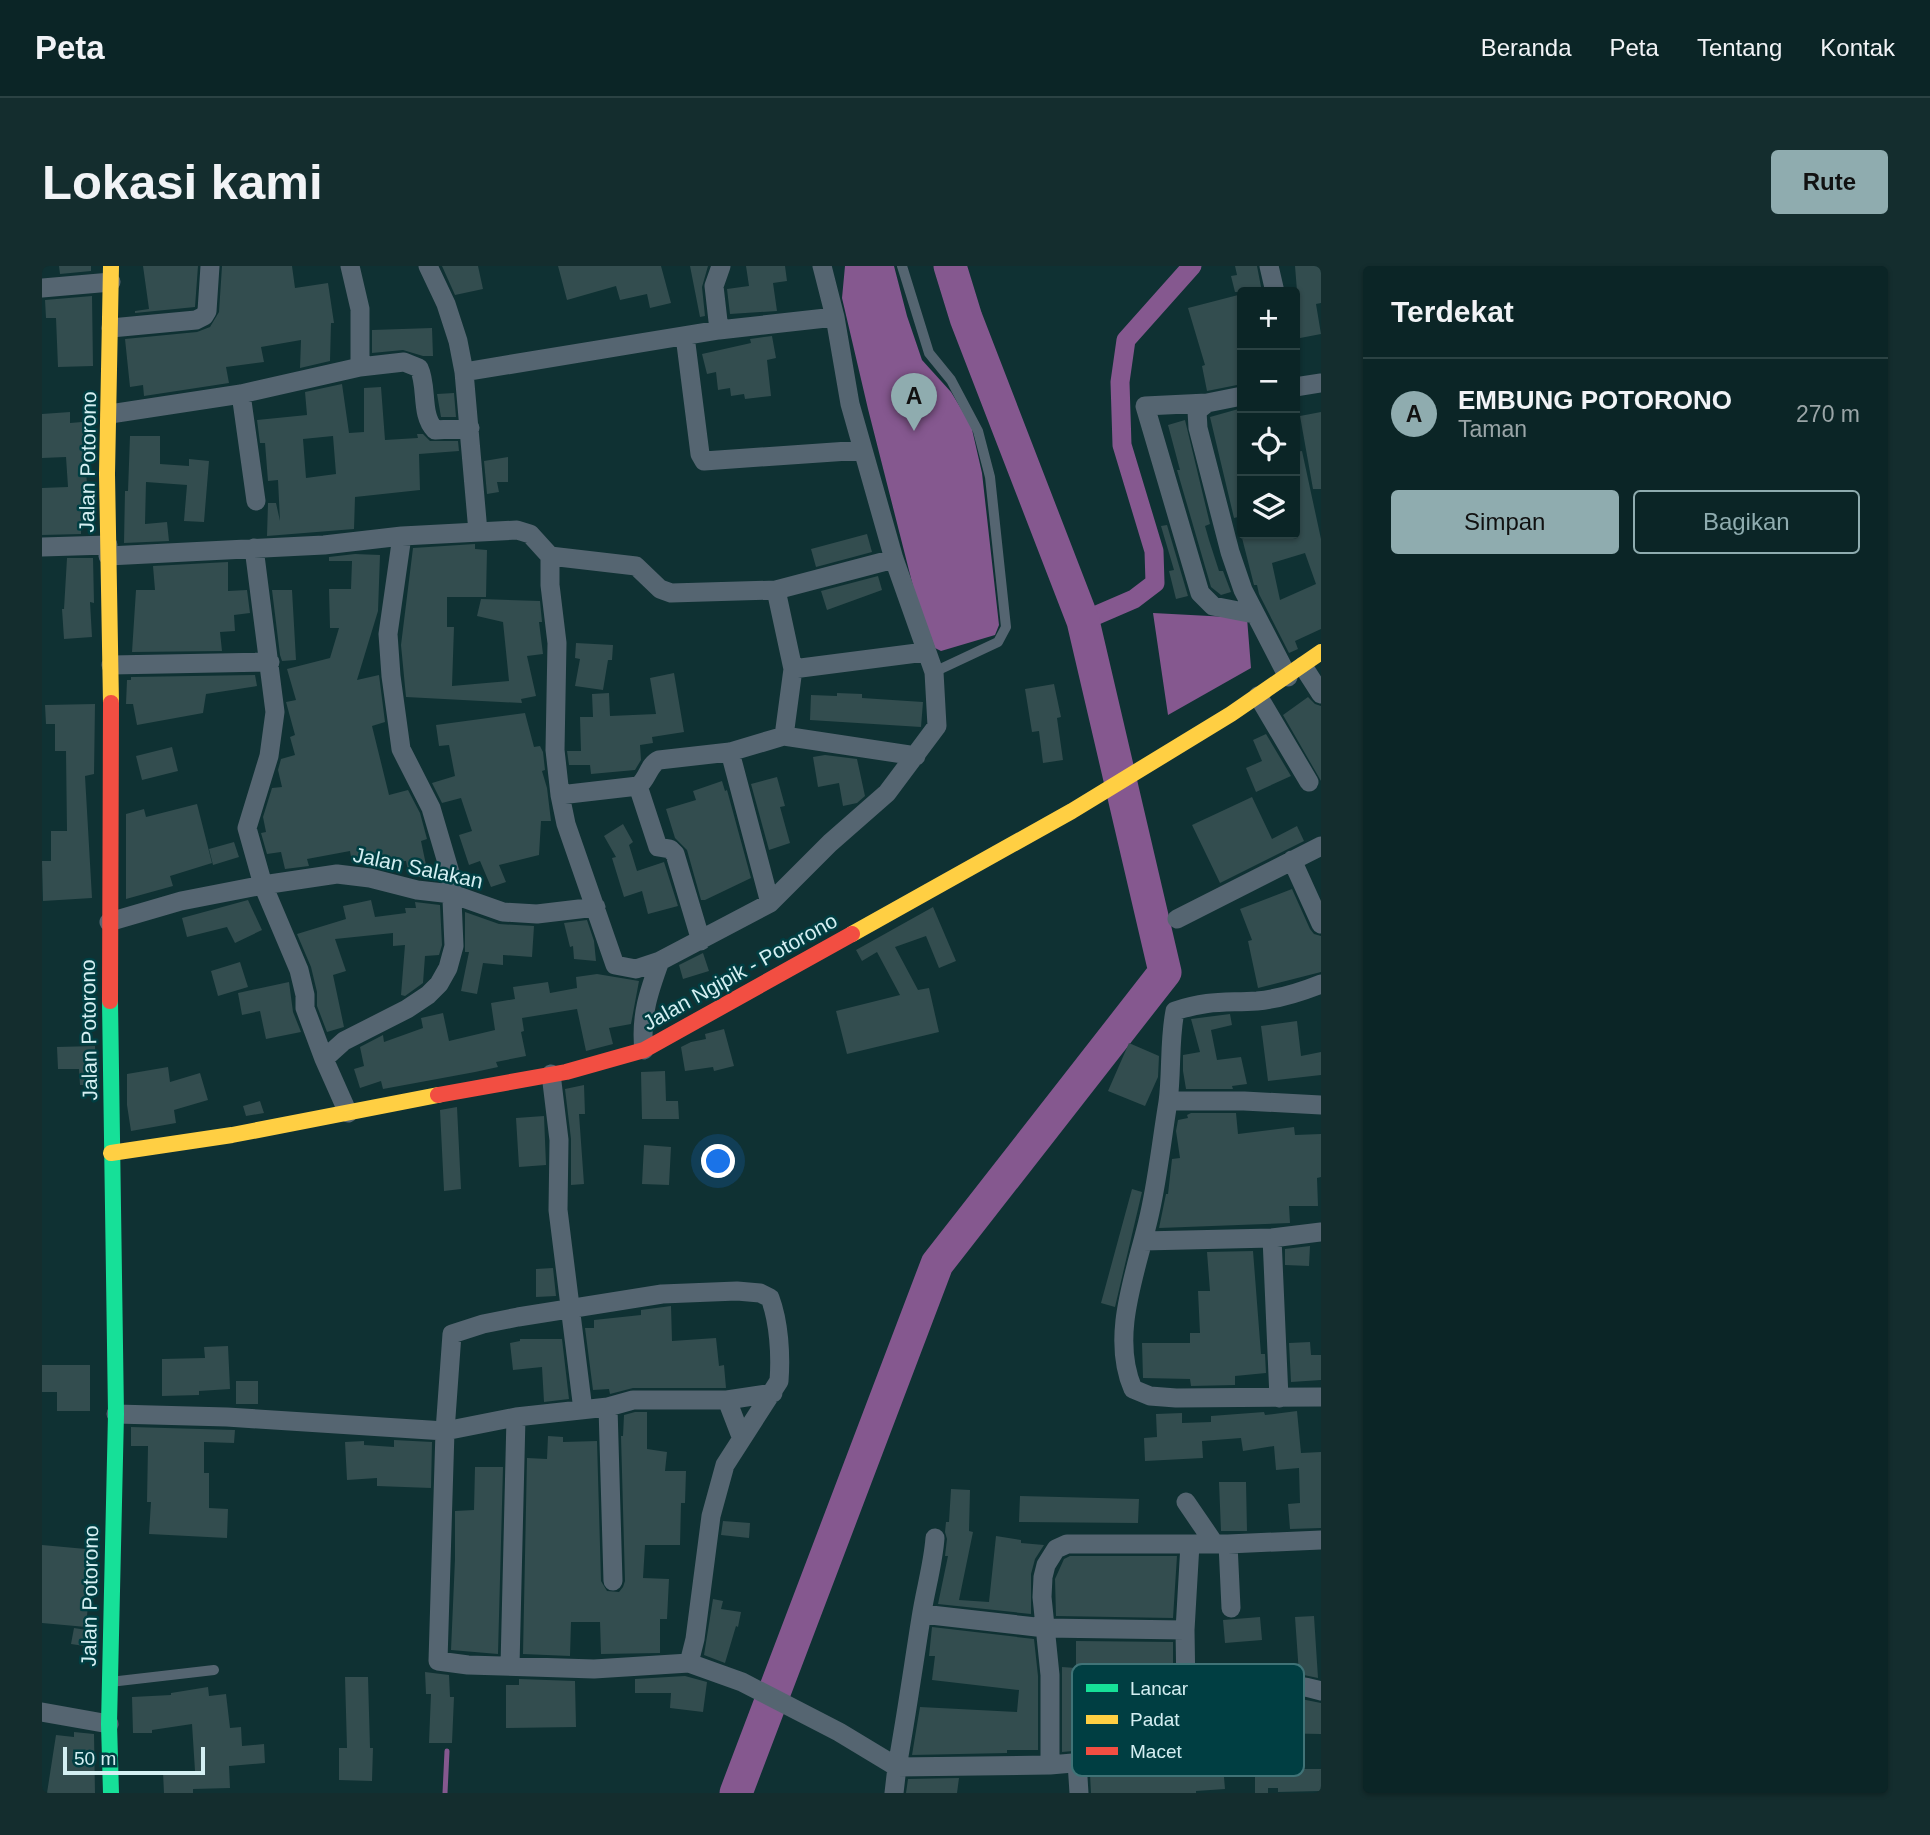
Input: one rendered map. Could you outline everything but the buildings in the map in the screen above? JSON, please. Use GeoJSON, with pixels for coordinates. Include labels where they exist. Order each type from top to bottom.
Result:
{"type":"FeatureCollection","features":[{"type":"Feature","properties":{"kind":"street"},"geometry":{"type":"LineString","coordinates":[[111,328],[196,320],[204,316],[210,266]]}},
{"type":"Feature","properties":{"kind":"street"},"geometry":{"type":"LineString","coordinates":[[350,266],[360,309],[360,368]]}},
{"type":"Feature","properties":{"kind":"street"},"geometry":{"type":"LineString","coordinates":[[428,266],[446,304],[458,341],[464,372],[478,532]]}},
{"type":"Feature","properties":{"kind":"street"},"geometry":{"type":"LineString","coordinates":[[719,330],[714,286],[721,266]]}},
{"type":"Feature","properties":{"kind":"street"},"geometry":{"type":"LineString","coordinates":[[551,556],[550,585],[557,643],[555,750],[560,796],[566,824],[615,965],[636,970],[702,941],[770,903],[830,843],[887,793],[937,726],[934,672],[894,558],[850,404],[835,317],[822,266]]}},
{"type":"Feature","properties":{"kind":"street"},"geometry":{"type":"LineString","coordinates":[[1269,266],[1274,287]]}},
{"type":"Feature","properties":{"kind":"street"},"geometry":{"type":"LineString","coordinates":[[42,288],[111,274]]}},
{"type":"Feature","properties":{"kind":"street","name":"Jalan Potorono"},"geometry":{"type":"LineString","coordinates":[[111,274],[107,474],[111,665],[111,1153],[116,1414],[108,1724],[111,1793]]}},
{"type":"Feature","properties":{"kind":"street"},"geometry":{"type":"LineString","coordinates":[[464,372],[719,330],[835,317]]}},
{"type":"Feature","properties":{"kind":"street"},"geometry":{"type":"LineString","coordinates":[[685,336],[700,454],[704,461],[863,450]]}},
{"type":"Feature","properties":{"kind":"street"},"geometry":{"type":"LineString","coordinates":[[110,414],[241,394],[360,368],[404,362],[419,368],[424,379],[428,423],[435,430],[470,428]]}},
{"type":"Feature","properties":{"kind":"street"},"geometry":{"type":"LineString","coordinates":[[1300,384],[1321,383]]}},
{"type":"Feature","properties":{"kind":"street"},"geometry":{"type":"LineString","coordinates":[[241,394],[257,501]]}},
{"type":"Feature","properties":{"kind":"street"},"geometry":{"type":"LineString","coordinates":[[1237,397],[1207,402],[1145,405],[1200,593],[1213,606],[1254,614]]}},
{"type":"Feature","properties":{"kind":"street"},"geometry":{"type":"LineString","coordinates":[[1207,402],[1197,411],[1198,428],[1230,552],[1254,614],[1296,671],[1321,694]]}},
{"type":"Feature","properties":{"kind":"street"},"geometry":{"type":"LineString","coordinates":[[42,547],[108,550],[254,548],[517,530],[530,534],[551,556],[630,565],[640,569],[660,589],[671,593],[776,590],[894,558]]}},
{"type":"Feature","properties":{"kind":"street"},"geometry":{"type":"LineString","coordinates":[[324,1059],[344,1041],[428,996],[448,968],[454,946],[450,876],[431,808],[401,749],[391,676],[388,634],[402,536]]}},
{"type":"Feature","properties":{"kind":"street"},"geometry":{"type":"LineString","coordinates":[[254,548],[275,712],[270,756],[247,828],[262,885],[299,970],[305,1008],[348,1113]]}},
{"type":"Feature","properties":{"kind":"street"},"geometry":{"type":"LineString","coordinates":[[776,590],[793,669],[784,736]]}},
{"type":"Feature","properties":{"kind":"street"},"geometry":{"type":"LineString","coordinates":[[793,669],[925,652]]}},
{"type":"Feature","properties":{"kind":"street","name":"Jalan Ngipik - Potorono"},"geometry":{"type":"LineString","coordinates":[[111,1153],[348,1113],[551,1074],[627,1056],[644,1049],[1072,811],[1215,724],[1321,652]]}},
{"type":"Feature","properties":{"kind":"street"},"geometry":{"type":"LineString","coordinates":[[111,665],[270,662]]}},
{"type":"Feature","properties":{"kind":"street"},"geometry":{"type":"LineString","coordinates":[[1258,696],[1309,782]]}},
{"type":"Feature","properties":{"kind":"street"},"geometry":{"type":"LineString","coordinates":[[560,796],[638,786],[645,781],[652,765],[659,760],[730,752],[784,736],[916,756]]}},
{"type":"Feature","properties":{"kind":"street"},"geometry":{"type":"LineString","coordinates":[[730,752],[770,903]]}},
{"type":"Feature","properties":{"kind":"street"},"geometry":{"type":"LineString","coordinates":[[638,786],[658,848],[670,849],[675,854],[702,941]]}},
{"type":"Feature","properties":{"kind":"street"},"geometry":{"type":"LineString","coordinates":[[1177,919],[1321,846]]}},
{"type":"Feature","properties":{"kind":"street"},"geometry":{"type":"LineString","coordinates":[[1292,860],[1321,924]]}},
{"type":"Feature","properties":{"kind":"street","name":"Jalan Salakan"},"geometry":{"type":"LineString","coordinates":[[109,922],[181,901],[337,874],[370,878],[417,891],[452,894],[503,912],[537,914],[596,906]]}},
{"type":"Feature","properties":{"kind":"street"},"geometry":{"type":"LineString","coordinates":[[644,1049],[642,1029],[645,1007],[660,961]]}},
{"type":"Feature","properties":{"kind":"street"},"geometry":{"type":"LineString","coordinates":[[1321,984],[1259,1001],[1199,1003],[1175,1011],[1168,1101],[1150,1212],[1128,1304],[1124,1344],[1125,1371],[1133,1389],[1150,1396],[1321,1397]]}},
{"type":"Feature","properties":{"kind":"street"},"geometry":{"type":"LineString","coordinates":[[551,1074],[559,1140],[558,1210],[583,1410]]}},
{"type":"Feature","properties":{"kind":"street"},"geometry":{"type":"LineString","coordinates":[[1168,1101],[1321,1105]]}},
{"type":"Feature","properties":{"kind":"street"},"geometry":{"type":"LineString","coordinates":[[1143,1241],[1272,1238],[1321,1232]]}},
{"type":"Feature","properties":{"kind":"street"},"geometry":{"type":"LineString","coordinates":[[1272,1238],[1279,1398]]}},
{"type":"Feature","properties":{"kind":"street"},"geometry":{"type":"LineString","coordinates":[[689,1663],[695,1639],[711,1517],[725,1465],[779,1381],[774,1309],[770,1298],[760,1293],[737,1291],[662,1294],[483,1324],[452,1334],[445,1431],[438,1661],[594,1669],[689,1663],[749,1685],[786,1703],[897,1767],[1072,1763]]}},
{"type":"Feature","properties":{"kind":"street"},"geometry":{"type":"LineString","coordinates":[[116,1414],[227,1417],[445,1431],[516,1418],[608,1407],[633,1400],[727,1400],[773,1393]]}},
{"type":"Feature","properties":{"kind":"street"},"geometry":{"type":"LineString","coordinates":[[727,1400],[742,1439]]}},
{"type":"Feature","properties":{"kind":"street"},"geometry":{"type":"LineString","coordinates":[[608,1407],[612,1581]]}},
{"type":"Feature","properties":{"kind":"street"},"geometry":{"type":"LineString","coordinates":[[510,1666],[516,1418]]}},
{"type":"Feature","properties":{"kind":"street"},"geometry":{"type":"LineString","coordinates":[[1186,1502],[1221,1544],[1231,1608]]}},
{"type":"Feature","properties":{"kind":"street"},"geometry":{"type":"LineString","coordinates":[[894,1793],[922,1614],[933,1564],[935,1538]]}},
{"type":"Feature","properties":{"kind":"street"},"geometry":{"type":"LineString","coordinates":[[1050,1765],[1050,1675],[1043,1577],[1046,1565],[1056,1549],[1067,1544],[1221,1544],[1321,1540]]}},
{"type":"Feature","properties":{"kind":"street"},"geometry":{"type":"LineString","coordinates":[[1186,1664],[1190,1544]]}},
{"type":"Feature","properties":{"kind":"street"},"geometry":{"type":"LineString","coordinates":[[922,1614],[1045,1628],[1185,1630]]}},
{"type":"Feature","properties":{"kind":"street"},"geometry":{"type":"LineString","coordinates":[[42,1712],[108,1724]]}},
{"type":"Feature","properties":{"kind":"lane"},"geometry":{"type":"LineString","coordinates":[[902,266],[929,353],[951,380],[978,431],[989,477],[1006,627],[998,642],[934,672]]}},
{"type":"Feature","properties":{"kind":"lane"},"geometry":{"type":"LineString","coordinates":[[109,1682],[214,1670]]}},
{"type":"Feature","properties":{"kind":"shaded area"},"geometry":{"type":"Polygon","coordinates":[[[845,266],[894,266],[922,360],[951,392],[971,425],[982,473],[999,625],[995,635],[941,651],[935,648],[915,594],[868,409],[842,298],[845,266]]]}},
{"type":"Feature","properties":{"kind":"shaded area"},"geometry":{"type":"Polygon","coordinates":[[[1153,613],[1247,618],[1251,668],[1168,715],[1153,613]]]}},
{"type":"Feature","properties":{"kind":"waterway"},"geometry":{"type":"LineString","coordinates":[[736,1793],[937,1264],[1165,972],[1083,621],[966,318],[950,266]]}},
{"type":"Feature","properties":{"kind":"waterway"},"geometry":{"type":"LineString","coordinates":[[1083,621],[1134,599],[1155,583],[1154,551],[1122,445],[1120,382],[1126,340],[1192,266]]}},
{"type":"Feature","properties":{"kind":"waterway"},"geometry":{"type":"LineString","coordinates":[[445,1793],[447,1751]]}},
{"type":"Feature","properties":{"kind":"traffic: fast"},"geometry":{"type":"LineString","coordinates":[[110,1001],[116,1414],[109,1724],[111,1793]]}},
{"type":"Feature","properties":{"kind":"traffic: slow"},"geometry":{"type":"LineString","coordinates":[[111,266],[107,474],[111,703]]}},
{"type":"Feature","properties":{"kind":"traffic: slow"},"geometry":{"type":"LineString","coordinates":[[852,934],[1072,811],[1231,714],[1321,652]]}},
{"type":"Feature","properties":{"kind":"traffic: slow"},"geometry":{"type":"LineString","coordinates":[[111,1153],[232,1135],[438,1095]]}},
{"type":"Feature","properties":{"kind":"traffic: jam"},"geometry":{"type":"LineString","coordinates":[[110,1001],[111,703]]}},
{"type":"Feature","properties":{"kind":"traffic: jam"},"geometry":{"type":"LineString","coordinates":[[438,1095],[566,1072],[644,1050],[852,934]]}},
{"type":"Feature","properties":{"kind":"place","name":"EMBUNG POTORONO"},"geometry":{"type":"Point","coordinates":[914,431]}}]}
